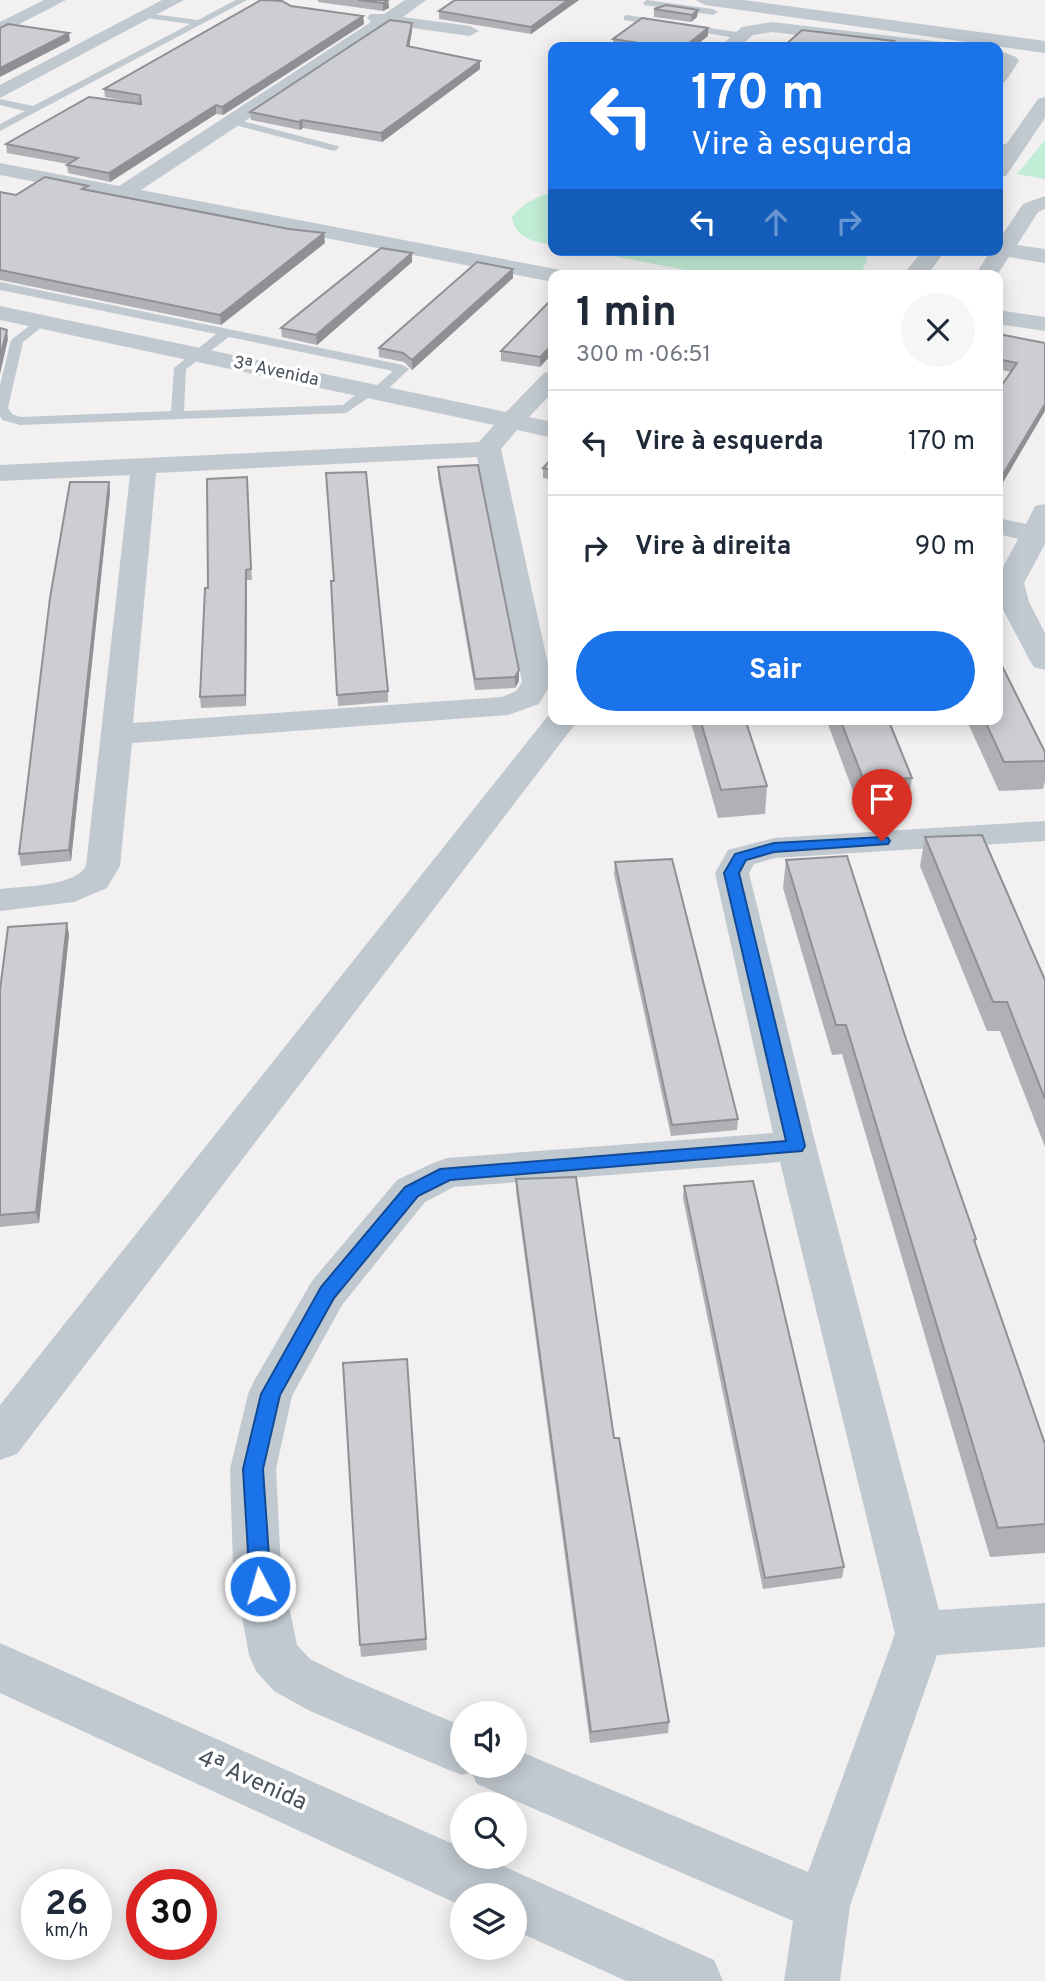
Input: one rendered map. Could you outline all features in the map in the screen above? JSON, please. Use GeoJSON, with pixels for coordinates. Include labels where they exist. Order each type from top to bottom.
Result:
{"type":"FeatureCollection","features":[{"type":"Feature","properties":{"kind":"street"},"geometry":{"type":"LineString","coordinates":[[0,29],[57,0]]}},
{"type":"Feature","properties":{"kind":"street"},"geometry":{"type":"LineString","coordinates":[[0,92],[174,0]]}},
{"type":"Feature","properties":{"kind":"street"},"geometry":{"type":"LineString","coordinates":[[120,194],[417,0]]}},
{"type":"Feature","properties":{"kind":"street"},"geometry":{"type":"LineString","coordinates":[[715,5],[1045,47]]}},
{"type":"Feature","properties":{"kind":"street"},"geometry":{"type":"LineString","coordinates":[[360,16],[470,31]]}},
{"type":"Feature","properties":{"kind":"street"},"geometry":{"type":"LineString","coordinates":[[850,35],[865,22]]}},
{"type":"Feature","properties":{"kind":"street"},"geometry":{"type":"LineString","coordinates":[[735,41],[758,27],[772,27],[904,42]]}},
{"type":"Feature","properties":{"kind":"street"},"geometry":{"type":"LineString","coordinates":[[1003,58],[1010,61],[1003,71]]}},
{"type":"Feature","properties":{"kind":"street"},"geometry":{"type":"LineString","coordinates":[[1005,150],[1045,103]]}},
{"type":"Feature","properties":{"kind":"street"},"geometry":{"type":"LineString","coordinates":[[0,169],[548,274]]}},
{"type":"Feature","properties":{"kind":"street"},"geometry":{"type":"LineString","coordinates":[[1003,246],[1030,208],[1045,202]]}},
{"type":"Feature","properties":{"kind":"street"},"geometry":{"type":"LineString","coordinates":[[1003,249],[1045,256]]}},
{"type":"Feature","properties":{"kind":"street"},"geometry":{"type":"LineString","coordinates":[[919,270],[930,256]]}},
{"type":"Feature","properties":{"kind":"street","name":"3ª Avenida"},"geometry":{"type":"LineString","coordinates":[[0,313],[548,429]]}},
{"type":"Feature","properties":{"kind":"street"},"geometry":{"type":"LineString","coordinates":[[1003,318],[1038,325]]}},
{"type":"Feature","properties":{"kind":"street"},"geometry":{"type":"LineString","coordinates":[[1003,336],[1038,325]]}},
{"type":"Feature","properties":{"kind":"street"},"geometry":{"type":"LineString","coordinates":[[119,734],[508,706],[528,697],[537,682],[488,449],[510,421],[548,383]]}},
{"type":"Feature","properties":{"kind":"street"},"geometry":{"type":"LineString","coordinates":[[0,473],[488,449]]}},
{"type":"Feature","properties":{"kind":"street"},"geometry":{"type":"LineString","coordinates":[[0,900],[74,891],[95,880],[103,866],[119,734],[144,466]]}},
{"type":"Feature","properties":{"kind":"street"},"geometry":{"type":"LineString","coordinates":[[1003,526],[1041,527],[1010,583],[1014,602],[1045,661]]}},
{"type":"Feature","properties":{"kind":"street"},"geometry":{"type":"LineString","coordinates":[[0,1440],[558,725]]}},
{"type":"Feature","properties":{"kind":"street"},"geometry":{"type":"LineString","coordinates":[[813,1981],[823,1906],[920,1634],[796,1146],[732,873],[740,857],[774,848],[1045,831]]}},
{"type":"Feature","properties":{"kind":"street"},"geometry":{"type":"LineString","coordinates":[[450,1746],[328,1694],[292,1675],[274,1655],[257,1567],[253,1469],[270,1394],[327,1293],[411,1191],[447,1173],[796,1146]]}},
{"type":"Feature","properties":{"kind":"street"},"geometry":{"type":"LineString","coordinates":[[920,1634],[1045,1625]]}},
{"type":"Feature","properties":{"kind":"street","name":"4ª Avenida"},"geometry":{"type":"LineString","coordinates":[[0,1668],[476,1883]]}},
{"type":"Feature","properties":{"kind":"street"},"geometry":{"type":"LineString","coordinates":[[523,1778],[823,1906]]}},
{"type":"Feature","properties":{"kind":"street"},"geometry":{"type":"LineString","coordinates":[[527,1906],[693,1981]]}},
{"type":"Feature","properties":{"kind":"lane"},"geometry":{"type":"LineString","coordinates":[[0,128],[243,0]]}},
{"type":"Feature","properties":{"kind":"lane"},"geometry":{"type":"LineString","coordinates":[[616,27],[649,1],[715,5]]}},
{"type":"Feature","properties":{"kind":"lane"},"geometry":{"type":"LineString","coordinates":[[693,28],[715,5]]}},
{"type":"Feature","properties":{"kind":"lane"},"geometry":{"type":"LineString","coordinates":[[146,15],[199,23]]}},
{"type":"Feature","properties":{"kind":"lane"},"geometry":{"type":"LineString","coordinates":[[627,18],[693,28],[735,41]]}},
{"type":"Feature","properties":{"kind":"lane"},"geometry":{"type":"LineString","coordinates":[[62,96],[87,100]]}},
{"type":"Feature","properties":{"kind":"lane"},"geometry":{"type":"LineString","coordinates":[[0,102],[36,110]]}},
{"type":"Feature","properties":{"kind":"lane"},"geometry":{"type":"LineString","coordinates":[[231,121],[334,148]]}},
{"type":"Feature","properties":{"kind":"lane"},"geometry":{"type":"LineString","coordinates":[[0,286],[402,369],[346,409],[20,421],[7,417],[1,408],[17,340],[42,322]]}},
{"type":"Feature","properties":{"kind":"lane"},"geometry":{"type":"LineString","coordinates":[[177,415],[180,368],[226,333]]}},
{"type":"Feature","properties":{"kind":"green space"},"geometry":{"type":"Polygon","coordinates":[[[1045,140],[1045,179],[1017,174],[1045,140]]]}},
{"type":"Feature","properties":{"kind":"green space"},"geometry":{"type":"Polygon","coordinates":[[[548,194],[548,244],[526,238],[517,230],[512,217],[530,201],[548,194]]]}},
{"type":"Feature","properties":{"kind":"green space"},"geometry":{"type":"Polygon","coordinates":[[[613,256],[866,256],[867,260],[862,270],[687,270],[613,256]]]}},
{"type":"Feature","properties":{"kind":"building"},"geometry":{"type":"Polygon","coordinates":[[[261,0],[282,1],[291,6],[363,16],[222,107],[216,105],[109,173],[67,165],[78,158],[6,144],[89,97],[141,104],[140,95],[104,89],[261,0]]]}},
{"type":"Feature","properties":{"kind":"building"},"geometry":{"type":"Polygon","coordinates":[[[358,0],[388,0],[383,3],[358,0]]]}},
{"type":"Feature","properties":{"kind":"building"},"geometry":{"type":"Polygon","coordinates":[[[455,0],[568,0],[531,27],[439,11],[455,0]]]}},
{"type":"Feature","properties":{"kind":"building"},"geometry":{"type":"Polygon","coordinates":[[[666,5],[698,10],[692,15],[654,9],[666,5]]]}},
{"type":"Feature","properties":{"kind":"building"},"geometry":{"type":"Polygon","coordinates":[[[642,18],[708,28],[690,42],[632,42],[613,39],[642,18]]]}},
{"type":"Feature","properties":{"kind":"building"},"geometry":{"type":"Polygon","coordinates":[[[390,20],[412,23],[407,46],[480,61],[381,133],[302,120],[299,122],[250,112],[390,20]]]}},
{"type":"Feature","properties":{"kind":"building"},"geometry":{"type":"Polygon","coordinates":[[[8,24],[69,33],[0,68],[0,28],[8,24]]]}},
{"type":"Feature","properties":{"kind":"building"},"geometry":{"type":"Polygon","coordinates":[[[802,30],[894,41],[893,42],[789,42],[802,30]]]}},
{"type":"Feature","properties":{"kind":"building"},"geometry":{"type":"Polygon","coordinates":[[[45,177],[88,186],[82,189],[289,229],[324,233],[220,315],[0,270],[0,192],[16,195],[45,177]]]}},
{"type":"Feature","properties":{"kind":"building"},"geometry":{"type":"Polygon","coordinates":[[[381,248],[412,253],[316,335],[281,328],[381,248]]]}},
{"type":"Feature","properties":{"kind":"building"},"geometry":{"type":"Polygon","coordinates":[[[477,262],[513,269],[412,360],[403,353],[379,348],[477,262]]]}},
{"type":"Feature","properties":{"kind":"building"},"geometry":{"type":"Polygon","coordinates":[[[548,303],[548,349],[540,357],[501,351],[548,303]]]}},
{"type":"Feature","properties":{"kind":"building"},"geometry":{"type":"Polygon","coordinates":[[[0,328],[7,330],[0,357],[0,328]]]}},
{"type":"Feature","properties":{"kind":"building"},"geometry":{"type":"Polygon","coordinates":[[[1003,335],[1045,343],[1045,404],[1003,474],[1003,384],[1017,363],[1003,360],[1003,335]]]}},
{"type":"Feature","properties":{"kind":"building"},"geometry":{"type":"Polygon","coordinates":[[[478,465],[519,670],[515,677],[475,679],[438,467],[478,465]]]}},
{"type":"Feature","properties":{"kind":"building"},"geometry":{"type":"Polygon","coordinates":[[[366,472],[388,691],[337,695],[331,581],[334,581],[326,473],[366,472]]]}},
{"type":"Feature","properties":{"kind":"building"},"geometry":{"type":"Polygon","coordinates":[[[247,477],[251,569],[246,570],[245,695],[200,697],[205,588],[208,588],[207,479],[247,477]]]}},
{"type":"Feature","properties":{"kind":"building"},"geometry":{"type":"Polygon","coordinates":[[[70,482],[109,482],[69,850],[19,854],[50,598],[70,482]]]}},
{"type":"Feature","properties":{"kind":"building"},"geometry":{"type":"Polygon","coordinates":[[[1003,668],[1045,752],[1045,761],[1004,762],[987,725],[1003,725],[1003,668]]]}},
{"type":"Feature","properties":{"kind":"building"},"geometry":{"type":"Polygon","coordinates":[[[702,725],[747,725],[767,786],[721,790],[702,725]]]}},
{"type":"Feature","properties":{"kind":"building"},"geometry":{"type":"Polygon","coordinates":[[[842,725],[890,725],[912,778],[864,781],[842,725]]]}},
{"type":"Feature","properties":{"kind":"building"},"geometry":{"type":"Polygon","coordinates":[[[982,835],[1045,980],[1045,1099],[1007,1002],[993,1002],[925,837],[982,835]]]}},
{"type":"Feature","properties":{"kind":"building"},"geometry":{"type":"Polygon","coordinates":[[[847,856],[906,1039],[1045,1444],[1045,1524],[998,1528],[846,1025],[836,1025],[786,860],[847,856]]]}},
{"type":"Feature","properties":{"kind":"building"},"geometry":{"type":"Polygon","coordinates":[[[672,859],[738,1119],[672,1125],[615,862],[672,859]]]}},
{"type":"Feature","properties":{"kind":"building"},"geometry":{"type":"Polygon","coordinates":[[[67,923],[36,1212],[0,1215],[0,990],[8,927],[67,923]]]}},
{"type":"Feature","properties":{"kind":"building"},"geometry":{"type":"Polygon","coordinates":[[[576,1177],[614,1438],[619,1438],[669,1722],[591,1732],[516,1179],[576,1177]]]}},
{"type":"Feature","properties":{"kind":"building"},"geometry":{"type":"Polygon","coordinates":[[[753,1181],[844,1567],[765,1578],[684,1186],[753,1181]]]}},
{"type":"Feature","properties":{"kind":"building"},"geometry":{"type":"Polygon","coordinates":[[[407,1359],[426,1639],[360,1645],[343,1363],[407,1359]]]}},
{"type":"Feature","properties":{"kind":"route"},"geometry":{"type":"LineString","coordinates":[[260,1586],[253,1469],[270,1394],[327,1293],[411,1191],[447,1173],[796,1146],[732,873],[740,857],[774,848],[882,841]]}}]}
